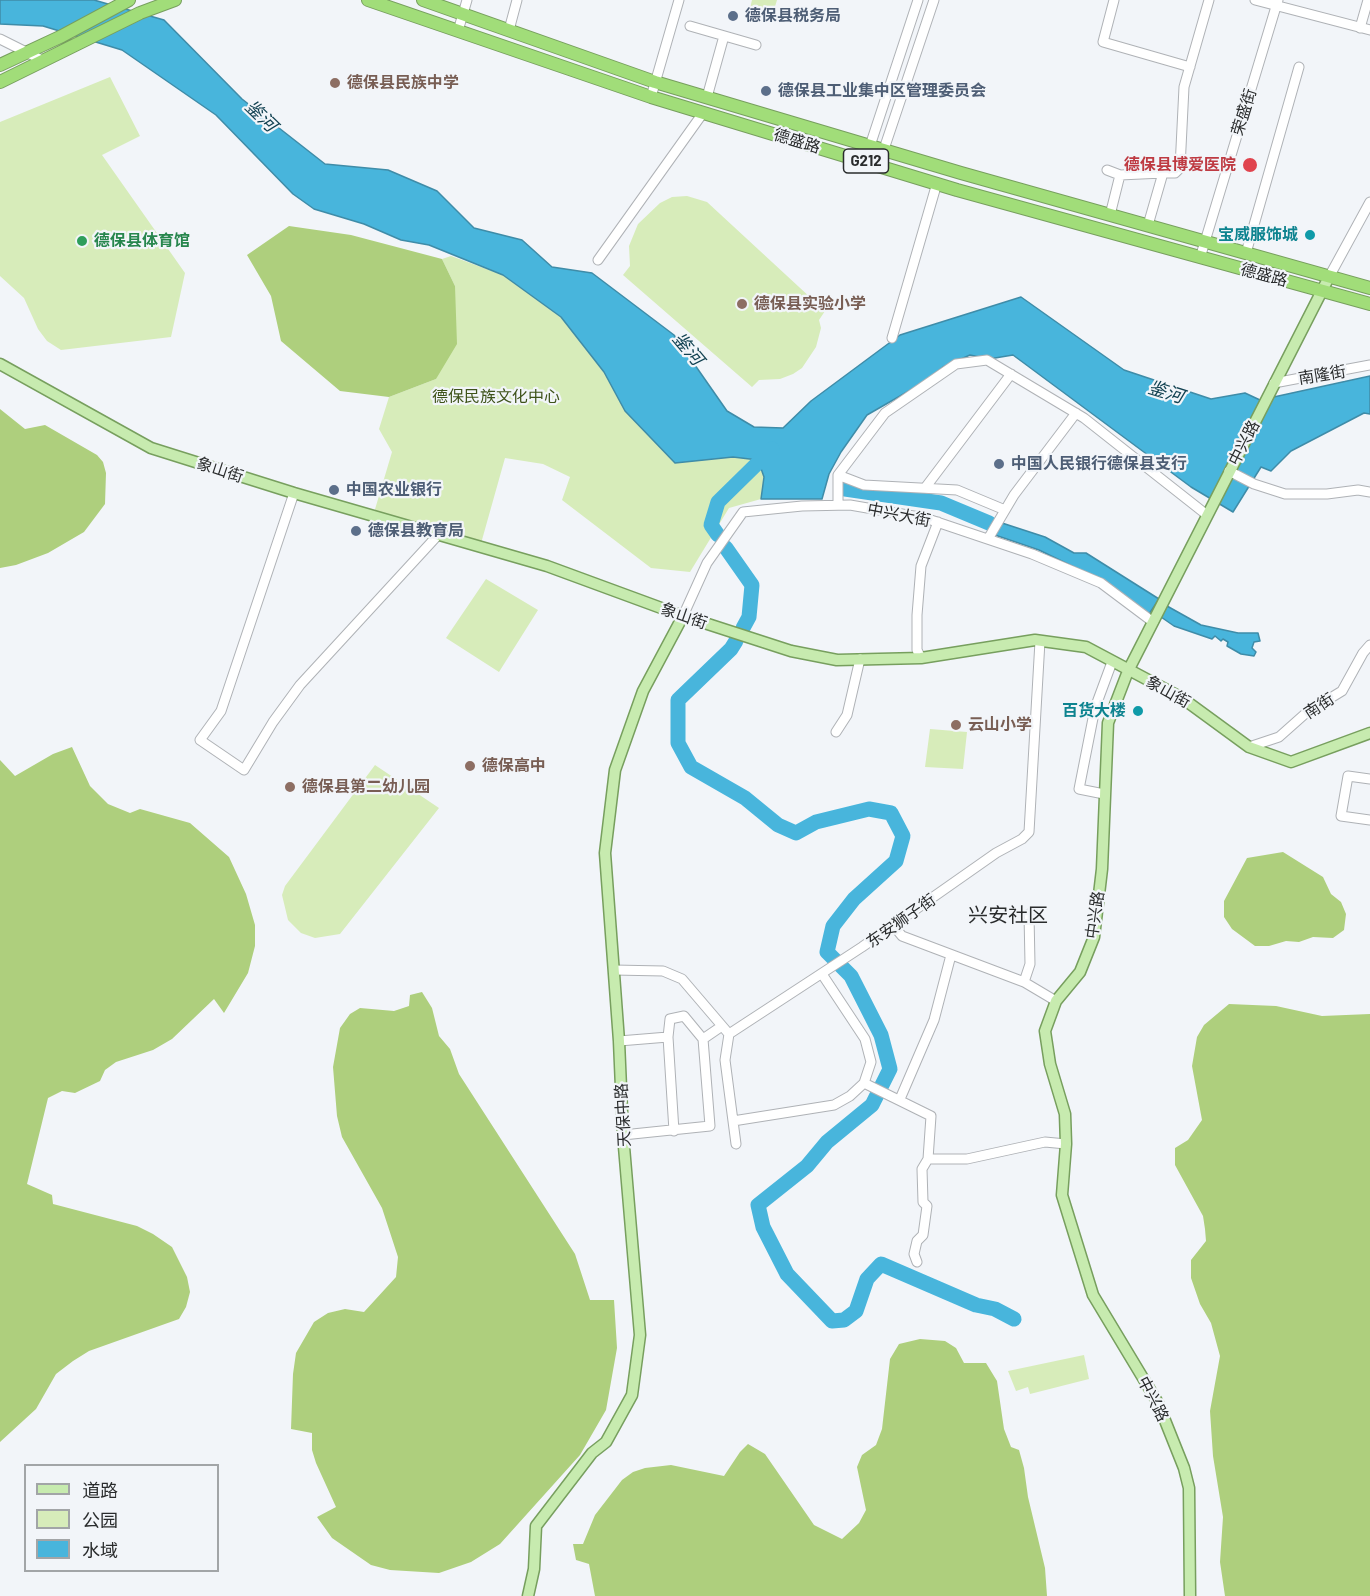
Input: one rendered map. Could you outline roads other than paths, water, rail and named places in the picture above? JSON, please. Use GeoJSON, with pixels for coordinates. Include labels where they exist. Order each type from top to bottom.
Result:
{"type":"FeatureCollection","features":[{"type":"Feature","properties":{"kind":"highway"},"geometry":{"type":"LineString","coordinates":[[0,82],[140,13],[175,0]]}},
{"type":"Feature","properties":{"kind":"highway","name":"德盛路"},"geometry":{"type":"LineString","coordinates":[[368,0],[651,97],[937,183],[1370,304]]}},
{"type":"Feature","properties":{"kind":"highway","name":"G212"},"geometry":{"type":"LineString","coordinates":[[423,0],[655,82],[884,148],[962,173],[1370,288]]}},
{"type":"Feature","properties":{"kind":"highway"},"geometry":{"type":"LineString","coordinates":[[0,65],[124,3]]}},
{"type":"Feature","properties":{"kind":"main road","name":"中兴路"},"geometry":{"type":"LineString","coordinates":[[1190,1596],[1189,1488],[1184,1468],[1158,1403],[1093,1295],[1062,1195],[1066,1144],[1065,1114],[1050,1064],[1045,1031],[1056,1001],[1080,972],[1094,937],[1102,869],[1108,723],[1128,671],[1329,277]]}},
{"type":"Feature","properties":{"kind":"main road","name":"象山街"},"geometry":{"type":"LineString","coordinates":[[0,364],[151,448],[294,493],[547,566],[683,616],[791,651],[837,660],[921,658],[1040,641],[1086,647],[1182,698],[1249,747],[1291,762],[1370,733]]}},
{"type":"Feature","properties":{"kind":"main road","name":"天保中路"},"geometry":{"type":"LineString","coordinates":[[528,1596],[534,1569],[537,1526],[592,1453],[606,1442],[632,1395],[640,1335],[623,1135],[619,1041],[605,853],[615,770],[643,691],[683,616]]}},
{"type":"Feature","properties":{"kind":"street"},"geometry":{"type":"LineString","coordinates":[[458,31],[467,0]]}},
{"type":"Feature","properties":{"kind":"street"},"geometry":{"type":"LineString","coordinates":[[509,30],[517,0]]}},
{"type":"Feature","properties":{"kind":"street"},"geometry":{"type":"LineString","coordinates":[[651,97],[679,0]]}},
{"type":"Feature","properties":{"kind":"street"},"geometry":{"type":"LineString","coordinates":[[865,161],[918,0]]}},
{"type":"Feature","properties":{"kind":"street"},"geometry":{"type":"LineString","coordinates":[[879,164],[934,0]]}},
{"type":"Feature","properties":{"kind":"street"},"geometry":{"type":"LineString","coordinates":[[1114,0],[1103,42],[1190,67]]}},
{"type":"Feature","properties":{"kind":"street"},"geometry":{"type":"LineString","coordinates":[[1107,170],[1120,175],[1175,173],[1180,168],[1184,87],[1209,0]]}},
{"type":"Feature","properties":{"kind":"street"},"geometry":{"type":"LineString","coordinates":[[1254,0],[1277,2],[1365,29],[1368,0]]}},
{"type":"Feature","properties":{"kind":"street","name":"荣盛街"},"geometry":{"type":"LineString","coordinates":[[1200,258],[1277,2]]}},
{"type":"Feature","properties":{"kind":"street"},"geometry":{"type":"LineString","coordinates":[[690,26],[756,45]]}},
{"type":"Feature","properties":{"kind":"street"},"geometry":{"type":"LineString","coordinates":[[707,97],[724,36]]}},
{"type":"Feature","properties":{"kind":"street"},"geometry":{"type":"LineString","coordinates":[[0,39],[44,61]]}},
{"type":"Feature","properties":{"kind":"street"},"geometry":{"type":"LineString","coordinates":[[1246,253],[1299,67]]}},
{"type":"Feature","properties":{"kind":"street"},"geometry":{"type":"LineString","coordinates":[[598,260],[704,113]]}},
{"type":"Feature","properties":{"kind":"street"},"geometry":{"type":"LineString","coordinates":[[1148,225],[1163,173]]}},
{"type":"Feature","properties":{"kind":"street"},"geometry":{"type":"LineString","coordinates":[[1110,214],[1120,175]]}},
{"type":"Feature","properties":{"kind":"street"},"geometry":{"type":"LineString","coordinates":[[892,338],[937,183]]}},
{"type":"Feature","properties":{"kind":"street"},"geometry":{"type":"LineString","coordinates":[[1329,277],[1370,202]]}},
{"type":"Feature","properties":{"kind":"street"},"geometry":{"type":"LineString","coordinates":[[1359,222],[1370,225]]}},
{"type":"Feature","properties":{"kind":"street"},"geometry":{"type":"LineString","coordinates":[[838,506],[838,475],[885,413],[956,363],[987,360],[1076,413],[1210,510]]}},
{"type":"Feature","properties":{"kind":"street","name":"南隆街"},"geometry":{"type":"LineString","coordinates":[[1274,383],[1370,365]]}},
{"type":"Feature","properties":{"kind":"street"},"geometry":{"type":"LineString","coordinates":[[926,488],[1011,374]]}},
{"type":"Feature","properties":{"kind":"street"},"geometry":{"type":"LineString","coordinates":[[988,539],[1005,510],[1076,413]]}},
{"type":"Feature","properties":{"kind":"street"},"geometry":{"type":"LineString","coordinates":[[1229,471],[1254,484],[1285,494],[1327,494],[1358,490],[1370,492]]}},
{"type":"Feature","properties":{"kind":"street"},"geometry":{"type":"LineString","coordinates":[[838,475],[864,485],[957,490],[1005,510]]}},
{"type":"Feature","properties":{"kind":"street"},"geometry":{"type":"LineString","coordinates":[[294,493],[221,711],[200,740],[243,770],[273,722],[300,686],[438,535]]}},
{"type":"Feature","properties":{"kind":"street","name":"中兴大街"},"geometry":{"type":"LineString","coordinates":[[683,616],[707,563],[742,512],[838,506],[872,509],[938,522],[1032,554],[1101,583],[1153,622]]}},
{"type":"Feature","properties":{"kind":"street"},"geometry":{"type":"LineString","coordinates":[[921,658],[917,650],[916,615],[921,566],[938,522]]}},
{"type":"Feature","properties":{"kind":"street","name":"东安狮子街"},"geometry":{"type":"LineString","coordinates":[[729,1034],[822,974],[1029,832],[1040,641]]}},
{"type":"Feature","properties":{"kind":"street","name":"南街"},"geometry":{"type":"LineString","coordinates":[[1249,747],[1279,736],[1306,713],[1342,691],[1370,645]]}},
{"type":"Feature","properties":{"kind":"street"},"geometry":{"type":"LineString","coordinates":[[836,732],[847,715],[860,659]]}},
{"type":"Feature","properties":{"kind":"street"},"geometry":{"type":"LineString","coordinates":[[1104,794],[1079,789],[1095,708],[1112,662]]}},
{"type":"Feature","properties":{"kind":"street"},"geometry":{"type":"LineString","coordinates":[[1370,779],[1348,776],[1341,816],[1370,820]]}},
{"type":"Feature","properties":{"kind":"street"},"geometry":{"type":"LineString","coordinates":[[1024,982],[1030,964],[1029,914]]}},
{"type":"Feature","properties":{"kind":"street"},"geometry":{"type":"LineString","coordinates":[[893,925],[902,936],[1024,982],[1056,1001]]}},
{"type":"Feature","properties":{"kind":"street"},"geometry":{"type":"LineString","coordinates":[[900,1099],[934,1020],[951,955]]}},
{"type":"Feature","properties":{"kind":"street"},"geometry":{"type":"LineString","coordinates":[[614,970],[663,971],[682,979],[729,1034],[725,1060],[736,1144]]}},
{"type":"Feature","properties":{"kind":"street"},"geometry":{"type":"LineString","coordinates":[[733,1121],[834,1105],[850,1096],[864,1083],[871,1062],[865,1039],[833,986],[822,974]]}},
{"type":"Feature","properties":{"kind":"street"},"geometry":{"type":"LineString","coordinates":[[623,1135],[674,1131],[710,1126],[703,1039],[684,1016],[670,1019],[668,1037],[674,1131]]}},
{"type":"Feature","properties":{"kind":"street"},"geometry":{"type":"LineString","coordinates":[[703,1039],[722,1026]]}},
{"type":"Feature","properties":{"kind":"street"},"geometry":{"type":"LineString","coordinates":[[619,1041],[668,1037]]}},
{"type":"Feature","properties":{"kind":"street"},"geometry":{"type":"LineString","coordinates":[[864,1083],[931,1116],[928,1159],[922,1169],[923,1202],[927,1206],[923,1235],[917,1241],[914,1254],[917,1262]]}},
{"type":"Feature","properties":{"kind":"street"},"geometry":{"type":"LineString","coordinates":[[928,1159],[967,1159],[1045,1142],[1066,1144]]}},
{"type":"Feature","properties":{"kind":"water","name":"鉴河"},"geometry":{"type":"Polygon","coordinates":[[[0,0],[94,0],[164,20],[242,99],[325,164],[388,170],[437,191],[474,228],[522,240],[552,267],[592,273],[674,335],[727,411],[754,427],[783,428],[811,401],[900,335],[1021,297],[1124,370],[1211,399],[1245,393],[1260,400],[1370,376],[1370,414],[1364,413],[1291,451],[1271,471],[1261,467],[1233,512],[1191,487],[1013,355],[989,359],[970,355],[943,367],[921,384],[867,415],[841,452],[829,474],[822,499],[761,499],[764,477],[758,460],[733,457],[675,463],[625,411],[604,372],[561,317],[503,275],[429,245],[401,240],[364,224],[314,209],[293,194],[216,115],[122,50],[43,26],[0,24],[0,0]]]}},
{"type":"Feature","properties":{"kind":"water"},"geometry":{"type":"Polygon","coordinates":[[[1002,523],[1045,537],[1074,553],[1086,553],[1159,599],[1149,614],[1074,567],[1039,550],[995,535],[1002,523]]]}},
{"type":"Feature","properties":{"kind":"water"},"geometry":{"type":"Polygon","coordinates":[[[1167,606],[1201,625],[1238,633],[1258,633],[1260,641],[1254,642],[1252,648],[1256,652],[1254,656],[1241,654],[1227,646],[1228,642],[1223,639],[1221,641],[1215,636],[1212,639],[1174,626],[1161,617],[1167,606]]]}},
{"type":"Feature","properties":{"kind":"waterway"},"geometry":{"type":"LineString","coordinates":[[718,535],[711,525],[718,502],[772,449]]}},
{"type":"Feature","properties":{"kind":"waterway"},"geometry":{"type":"LineString","coordinates":[[845,489],[941,503],[989,523]]}},
{"type":"Feature","properties":{"kind":"waterway"},"geometry":{"type":"LineString","coordinates":[[726,548],[752,585],[749,617],[743,628]]}},
{"type":"Feature","properties":{"kind":"waterway"},"geometry":{"type":"LineString","coordinates":[[736,641],[731,649],[678,700],[678,743],[691,767],[745,798],[778,825],[796,833],[816,822],[869,809],[891,813],[903,836],[896,861],[854,899],[833,926],[827,952],[851,976],[881,1035],[890,1069],[872,1105],[827,1142],[807,1166],[758,1205],[763,1227],[787,1274],[832,1321],[844,1320],[856,1311],[867,1279],[881,1264],[976,1305],[995,1309],[1014,1319]]}},
{"type":"Feature","properties":{"kind":"place","name":"德保县税务局"},"geometry":{"type":"Point","coordinates":[733,16]}},
{"type":"Feature","properties":{"kind":"place","name":"德保县民族中学"},"geometry":{"type":"Point","coordinates":[335,83]}},
{"type":"Feature","properties":{"kind":"place","name":"德保县工业集中区管理委员会"},"geometry":{"type":"Point","coordinates":[766,91]}},
{"type":"Feature","properties":{"kind":"place","name":"德保县博爱医院"},"geometry":{"type":"Point","coordinates":[1250,165]}},
{"type":"Feature","properties":{"kind":"place","name":"宝威服饰城"},"geometry":{"type":"Point","coordinates":[1310,235]}},
{"type":"Feature","properties":{"kind":"place","name":"德保县体育馆"},"geometry":{"type":"Point","coordinates":[82,241]}},
{"type":"Feature","properties":{"kind":"place","name":"德保县实验小学"},"geometry":{"type":"Point","coordinates":[742,304]}},
{"type":"Feature","properties":{"kind":"place","name":"中国人民银行德保县支行"},"geometry":{"type":"Point","coordinates":[999,464]}},
{"type":"Feature","properties":{"kind":"place","name":"中国农业银行"},"geometry":{"type":"Point","coordinates":[334,490]}},
{"type":"Feature","properties":{"kind":"place","name":"德保县教育局"},"geometry":{"type":"Point","coordinates":[356,531]}},
{"type":"Feature","properties":{"kind":"place","name":"百货大楼"},"geometry":{"type":"Point","coordinates":[1138,711]}},
{"type":"Feature","properties":{"kind":"place","name":"云山小学"},"geometry":{"type":"Point","coordinates":[956,725]}},
{"type":"Feature","properties":{"kind":"place","name":"德保高中"},"geometry":{"type":"Point","coordinates":[470,766]}},
{"type":"Feature","properties":{"kind":"place","name":"德保县第二幼儿园"},"geometry":{"type":"Point","coordinates":[290,787]}},
{"type":"Feature","properties":{"kind":"district","name":"兴安社区"},"geometry":{"type":"Point","coordinates":[1008,915]}},
{"type":"Feature","properties":{"kind":"park label","name":"德保民族文化中心"},"geometry":{"type":"Point","coordinates":[496,397]}}]}
